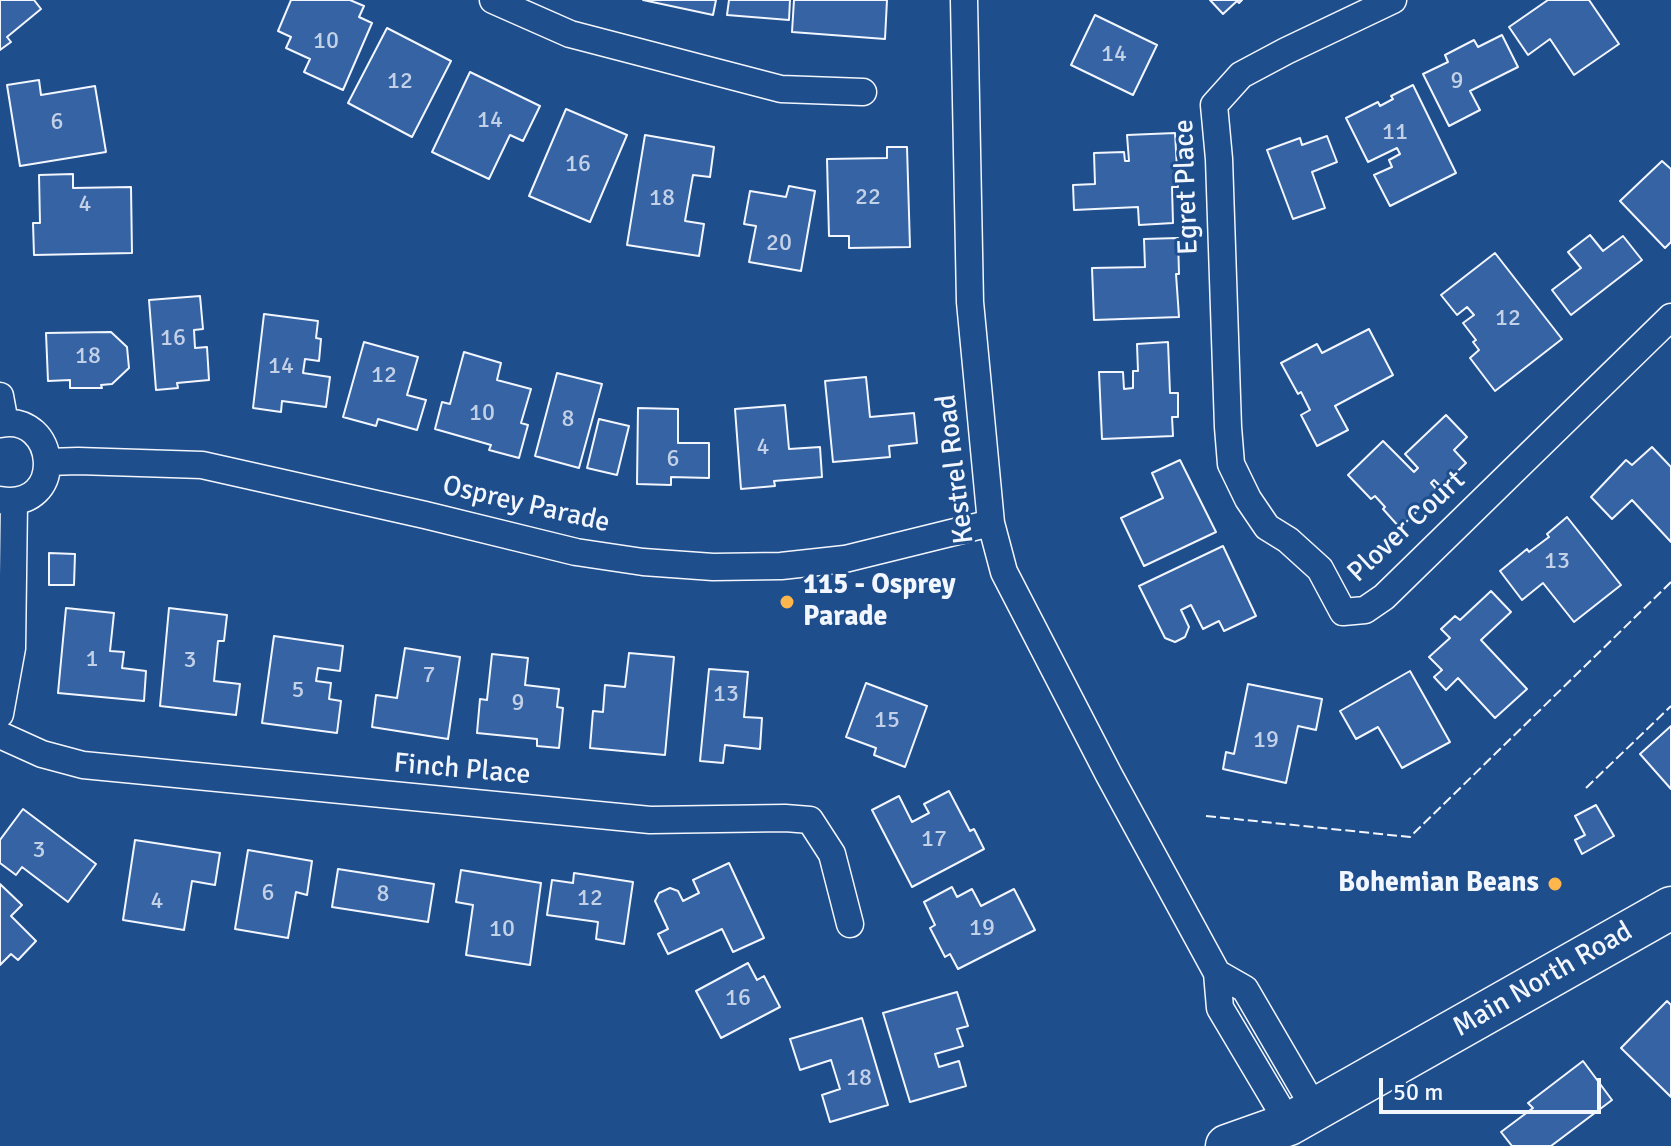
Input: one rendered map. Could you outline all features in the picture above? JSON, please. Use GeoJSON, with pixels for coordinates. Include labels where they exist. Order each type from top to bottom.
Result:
{"type":"FeatureCollection","features":[{"type":"Feature","properties":{"kind":"main road","name":"Main North Road"},"geometry":{"type":"LineString","coordinates":[[1227,1146],[1291,1126],[1671,908]]}},
{"type":"Feature","properties":{"kind":"street"},"geometry":{"type":"LineString","coordinates":[[493,0],[570,34],[781,89],[863,92]]}},
{"type":"Feature","properties":{"kind":"street","name":"Kestrel Road"},"geometry":{"type":"LineString","coordinates":[[964,0],[970,302],[991,523],[1004,572],[1109,775],[1217,973],[1220,1008],[1291,1126]]}},
{"type":"Feature","properties":{"kind":"street","name":"Egret Place"},"geometry":{"type":"LineString","coordinates":[[1228,427],[1219,159],[1214,105],[1241,75],[1393,0]]}},
{"type":"Feature","properties":{"kind":"street","name":"Plover Court"},"geometry":{"type":"LineString","coordinates":[[1228,427],[1231,464],[1248,499],[1267,527],[1288,540],[1320,569],[1343,612],[1365,610],[1384,597],[1671,317]]}},
{"type":"Feature","properties":{"kind":"street"},"geometry":{"type":"LineString","coordinates":[[0,396],[2,424],[26,427],[42,441],[48,462],[44,481],[32,496],[7,502],[12,648],[0,714]]}},
{"type":"Feature","properties":{"kind":"street","name":"Osprey Parade"},"geometry":{"type":"LineString","coordinates":[[48,462],[202,465],[576,552],[643,562],[713,567],[781,566],[845,559],[991,523]]}},
{"type":"Feature","properties":{"kind":"street","name":"Finch Place"},"geometry":{"type":"LineString","coordinates":[[0,735],[42,754],[83,765],[650,820],[810,820],[832,854],[850,924]]}},
{"type":"Feature","properties":{"kind":"building"},"geometry":{"type":"Polygon","coordinates":[[[0,0],[34,0],[41,9],[7,37],[11,42],[0,50],[0,0]]]}},
{"type":"Feature","properties":{"kind":"building"},"geometry":{"type":"Polygon","coordinates":[[[291,0],[350,0],[364,6],[359,17],[372,23],[343,90],[304,72],[310,59],[286,48],[291,37],[278,31],[291,0]]]}},
{"type":"Feature","properties":{"kind":"building"},"geometry":{"type":"Polygon","coordinates":[[[643,0],[716,0],[713,15],[643,0]]]}},
{"type":"Feature","properties":{"kind":"building"},"geometry":{"type":"Polygon","coordinates":[[[729,0],[790,0],[789,20],[727,15],[729,0]]]}},
{"type":"Feature","properties":{"kind":"building"},"geometry":{"type":"Polygon","coordinates":[[[794,0],[887,0],[885,39],[792,32],[794,0]]]}},
{"type":"Feature","properties":{"kind":"building"},"geometry":{"type":"Polygon","coordinates":[[[1210,0],[1242,0],[1223,14],[1210,0]]]}},
{"type":"Feature","properties":{"kind":"building"},"geometry":{"type":"Polygon","coordinates":[[[1548,0],[1589,0],[1619,44],[1574,75],[1550,39],[1528,55],[1509,27],[1548,0]]]}},
{"type":"Feature","properties":{"kind":"building"},"geometry":{"type":"Polygon","coordinates":[[[1095,15],[1157,45],[1133,95],[1071,65],[1095,15]]]}},
{"type":"Feature","properties":{"kind":"building"},"geometry":{"type":"Polygon","coordinates":[[[387,28],[451,61],[412,137],[348,103],[387,28]]]}},
{"type":"Feature","properties":{"kind":"building"},"geometry":{"type":"Polygon","coordinates":[[[1502,35],[1518,67],[1470,91],[1480,110],[1449,126],[1423,74],[1448,62],[1445,55],[1474,40],[1478,47],[1502,35]]]}},
{"type":"Feature","properties":{"kind":"building"},"geometry":{"type":"Polygon","coordinates":[[[470,72],[540,106],[523,141],[510,135],[489,179],[432,152],[470,72]]]}},
{"type":"Feature","properties":{"kind":"building"},"geometry":{"type":"Polygon","coordinates":[[[39,80],[41,95],[95,86],[106,152],[20,166],[7,85],[39,80]]]}},
{"type":"Feature","properties":{"kind":"building"},"geometry":{"type":"Polygon","coordinates":[[[1413,85],[1456,173],[1390,206],[1374,175],[1392,167],[1389,160],[1400,154],[1397,148],[1368,162],[1346,118],[1378,102],[1380,106],[1393,99],[1391,96],[1413,85]]]}},
{"type":"Feature","properties":{"kind":"building"},"geometry":{"type":"Polygon","coordinates":[[[566,109],[627,135],[590,222],[529,196],[566,109]]]}},
{"type":"Feature","properties":{"kind":"building"},"geometry":{"type":"Polygon","coordinates":[[[1175,133],[1178,187],[1172,187],[1173,223],[1139,225],[1138,207],[1074,210],[1073,185],[1095,184],[1094,153],[1124,152],[1125,161],[1129,161],[1127,135],[1175,133]]]}},
{"type":"Feature","properties":{"kind":"building"},"geometry":{"type":"Polygon","coordinates":[[[645,135],[714,147],[710,177],[693,175],[685,221],[704,224],[699,256],[627,245],[645,135]]]}},
{"type":"Feature","properties":{"kind":"building"},"geometry":{"type":"Polygon","coordinates":[[[1327,136],[1337,162],[1312,172],[1325,208],[1293,219],[1267,150],[1300,138],[1302,145],[1327,136]]]}},
{"type":"Feature","properties":{"kind":"building"},"geometry":{"type":"Polygon","coordinates":[[[887,147],[907,147],[910,247],[849,248],[849,236],[829,236],[827,159],[887,158],[887,147]]]}},
{"type":"Feature","properties":{"kind":"building"},"geometry":{"type":"Polygon","coordinates":[[[1662,161],[1671,169],[1671,242],[1665,248],[1620,201],[1662,161]]]}},
{"type":"Feature","properties":{"kind":"building"},"geometry":{"type":"Polygon","coordinates":[[[73,174],[73,188],[131,187],[132,253],[34,255],[33,223],[40,223],[39,175],[73,174]]]}},
{"type":"Feature","properties":{"kind":"building"},"geometry":{"type":"Polygon","coordinates":[[[789,186],[815,191],[801,271],[749,262],[756,226],[744,224],[750,191],[786,197],[789,186]]]}},
{"type":"Feature","properties":{"kind":"building"},"geometry":{"type":"Polygon","coordinates":[[[1590,235],[1603,251],[1623,236],[1642,260],[1571,315],[1552,290],[1581,268],[1568,252],[1590,235]]]}},
{"type":"Feature","properties":{"kind":"building"},"geometry":{"type":"Polygon","coordinates":[[[1178,238],[1179,274],[1176,274],[1179,317],[1094,320],[1092,268],[1145,267],[1144,239],[1178,238]]]}},
{"type":"Feature","properties":{"kind":"building"},"geometry":{"type":"Polygon","coordinates":[[[1495,253],[1562,339],[1495,391],[1470,358],[1479,350],[1473,342],[1476,340],[1463,323],[1474,315],[1467,307],[1457,315],[1441,295],[1495,253]]]}},
{"type":"Feature","properties":{"kind":"building"},"geometry":{"type":"Polygon","coordinates":[[[200,296],[203,329],[194,330],[195,348],[207,347],[209,380],[177,383],[178,388],[156,390],[149,300],[200,296]]]}},
{"type":"Feature","properties":{"kind":"building"},"geometry":{"type":"Polygon","coordinates":[[[264,314],[318,321],[316,338],[321,339],[319,361],[305,359],[303,373],[330,377],[326,407],[282,401],[281,412],[253,408],[264,314]]]}},
{"type":"Feature","properties":{"kind":"building"},"geometry":{"type":"Polygon","coordinates":[[[1369,329],[1393,375],[1335,406],[1348,430],[1317,446],[1301,415],[1310,410],[1281,363],[1317,344],[1322,353],[1369,329]]]}},
{"type":"Feature","properties":{"kind":"building"},"geometry":{"type":"Polygon","coordinates":[[[111,332],[127,347],[129,368],[112,384],[101,385],[102,388],[70,388],[70,380],[48,381],[46,333],[111,332]]]}},
{"type":"Feature","properties":{"kind":"building"},"geometry":{"type":"Polygon","coordinates":[[[364,342],[418,357],[407,395],[426,400],[417,430],[378,419],[376,426],[343,417],[364,342]]]}},
{"type":"Feature","properties":{"kind":"building"},"geometry":{"type":"Polygon","coordinates":[[[1168,342],[1170,393],[1178,393],[1178,417],[1172,417],[1173,436],[1102,439],[1099,372],[1123,372],[1124,389],[1133,388],[1133,371],[1138,371],[1137,344],[1168,342]]]}},
{"type":"Feature","properties":{"kind":"building"},"geometry":{"type":"Polygon","coordinates":[[[464,352],[501,363],[497,380],[531,389],[521,423],[528,425],[519,458],[489,450],[491,445],[435,429],[442,402],[450,404],[464,352]]]}},
{"type":"Feature","properties":{"kind":"building"},"geometry":{"type":"Polygon","coordinates":[[[557,373],[602,384],[579,468],[535,456],[557,373]]]}},
{"type":"Feature","properties":{"kind":"building"},"geometry":{"type":"Polygon","coordinates":[[[866,377],[870,417],[914,413],[917,443],[889,446],[890,457],[833,462],[825,381],[866,377]]]}},
{"type":"Feature","properties":{"kind":"building"},"geometry":{"type":"Polygon","coordinates":[[[785,405],[789,449],[820,447],[822,477],[774,481],[775,486],[741,489],[735,409],[785,405]]]}},
{"type":"Feature","properties":{"kind":"building"},"geometry":{"type":"Polygon","coordinates":[[[638,408],[678,409],[678,443],[709,443],[709,478],[671,477],[671,485],[637,484],[638,408]]]}},
{"type":"Feature","properties":{"kind":"building"},"geometry":{"type":"Polygon","coordinates":[[[1446,415],[1467,437],[1454,450],[1466,463],[1441,487],[1434,480],[1431,483],[1438,491],[1400,528],[1375,496],[1371,499],[1348,475],[1383,441],[1414,472],[1418,468],[1405,454],[1446,415]]]}},
{"type":"Feature","properties":{"kind":"building"},"geometry":{"type":"Polygon","coordinates":[[[599,419],[629,426],[617,475],[587,468],[599,419]]]}},
{"type":"Feature","properties":{"kind":"building"},"geometry":{"type":"Polygon","coordinates":[[[1652,447],[1671,467],[1671,542],[1632,500],[1612,519],[1591,497],[1626,460],[1632,465],[1652,447]]]}},
{"type":"Feature","properties":{"kind":"building"},"geometry":{"type":"Polygon","coordinates":[[[1180,460],[1216,532],[1144,566],[1121,518],[1163,498],[1152,473],[1180,460]]]}},
{"type":"Feature","properties":{"kind":"building"},"geometry":{"type":"Polygon","coordinates":[[[1567,517],[1621,585],[1574,622],[1543,583],[1522,600],[1500,571],[1527,549],[1529,552],[1549,537],[1547,534],[1567,517]]]}},
{"type":"Feature","properties":{"kind":"building"},"geometry":{"type":"Polygon","coordinates":[[[1223,546],[1256,616],[1224,631],[1219,621],[1203,629],[1191,605],[1181,610],[1189,627],[1185,637],[1175,642],[1165,638],[1139,586],[1223,546]]]}},
{"type":"Feature","properties":{"kind":"building"},"geometry":{"type":"Polygon","coordinates":[[[49,553],[75,554],[74,585],[49,585],[49,553]]]}},
{"type":"Feature","properties":{"kind":"building"},"geometry":{"type":"Polygon","coordinates":[[[1491,591],[1511,612],[1481,640],[1527,689],[1495,718],[1458,678],[1446,690],[1434,677],[1442,670],[1429,657],[1450,638],[1441,629],[1455,616],[1460,620],[1491,591]]]}},
{"type":"Feature","properties":{"kind":"building"},"geometry":{"type":"Polygon","coordinates":[[[66,608],[114,613],[110,651],[124,652],[122,668],[146,671],[144,701],[58,693],[66,608]]]}},
{"type":"Feature","properties":{"kind":"building"},"geometry":{"type":"Polygon","coordinates":[[[169,608],[227,615],[224,641],[218,641],[214,681],[240,684],[236,715],[160,706],[169,608]]]}},
{"type":"Feature","properties":{"kind":"building"},"geometry":{"type":"Polygon","coordinates":[[[274,636],[343,646],[340,671],[318,668],[316,681],[331,683],[329,699],[341,701],[337,733],[262,723],[274,636]]]}},
{"type":"Feature","properties":{"kind":"building"},"geometry":{"type":"Polygon","coordinates":[[[405,648],[460,657],[448,739],[372,727],[376,695],[397,698],[405,648]]]}},
{"type":"Feature","properties":{"kind":"building"},"geometry":{"type":"Polygon","coordinates":[[[629,653],[674,657],[665,755],[590,748],[593,711],[603,712],[605,685],[625,687],[629,653]]]}},
{"type":"Feature","properties":{"kind":"building"},"geometry":{"type":"Polygon","coordinates":[[[492,654],[528,658],[525,685],[559,689],[557,707],[563,708],[559,748],[537,746],[537,739],[477,733],[480,699],[487,700],[492,654]]]}},
{"type":"Feature","properties":{"kind":"building"},"geometry":{"type":"Polygon","coordinates":[[[709,669],[748,672],[744,717],[762,718],[760,749],[725,745],[723,763],[700,761],[709,669]]]}},
{"type":"Feature","properties":{"kind":"building"},"geometry":{"type":"Polygon","coordinates":[[[1410,671],[1450,742],[1402,768],[1378,727],[1356,739],[1340,711],[1410,671]]]}},
{"type":"Feature","properties":{"kind":"building"},"geometry":{"type":"Polygon","coordinates":[[[866,683],[927,706],[905,767],[874,755],[876,748],[846,737],[866,683]]]}},
{"type":"Feature","properties":{"kind":"building"},"geometry":{"type":"Polygon","coordinates":[[[1248,684],[1322,699],[1316,730],[1298,726],[1286,783],[1223,769],[1226,752],[1234,754],[1248,684]]]}},
{"type":"Feature","properties":{"kind":"building"},"geometry":{"type":"Polygon","coordinates":[[[1671,726],[1671,789],[1640,754],[1671,726]]]}},
{"type":"Feature","properties":{"kind":"building"},"geometry":{"type":"Polygon","coordinates":[[[949,791],[970,831],[974,829],[984,849],[912,887],[872,810],[899,796],[912,822],[929,813],[924,804],[949,791]]]}},
{"type":"Feature","properties":{"kind":"building"},"geometry":{"type":"Polygon","coordinates":[[[1596,805],[1614,836],[1582,854],[1575,840],[1585,835],[1575,816],[1596,805]]]}},
{"type":"Feature","properties":{"kind":"building"},"geometry":{"type":"Polygon","coordinates":[[[23,809],[96,864],[68,902],[22,867],[16,875],[0,863],[0,840],[23,809]]]}},
{"type":"Feature","properties":{"kind":"building"},"geometry":{"type":"Polygon","coordinates":[[[135,840],[220,853],[215,885],[192,881],[184,930],[123,920],[135,840]]]}},
{"type":"Feature","properties":{"kind":"building"},"geometry":{"type":"Polygon","coordinates":[[[248,850],[312,861],[307,895],[296,892],[288,938],[235,929],[248,850]]]}},
{"type":"Feature","properties":{"kind":"building"},"geometry":{"type":"Polygon","coordinates":[[[729,863],[764,938],[733,952],[722,929],[668,954],[658,934],[668,929],[655,901],[659,893],[670,888],[678,891],[683,901],[699,893],[693,880],[729,863]]]}},
{"type":"Feature","properties":{"kind":"building"},"geometry":{"type":"Polygon","coordinates":[[[338,869],[434,884],[428,922],[332,907],[338,869]]]}},
{"type":"Feature","properties":{"kind":"building"},"geometry":{"type":"Polygon","coordinates":[[[461,870],[541,883],[530,965],[466,955],[473,905],[456,902],[461,870]]]}},
{"type":"Feature","properties":{"kind":"building"},"geometry":{"type":"Polygon","coordinates":[[[574,873],[633,882],[624,944],[596,939],[598,922],[547,915],[552,880],[573,883],[574,873]]]}},
{"type":"Feature","properties":{"kind":"building"},"geometry":{"type":"Polygon","coordinates":[[[0,884],[22,905],[11,916],[36,941],[18,960],[11,954],[0,965],[0,884]]]}},
{"type":"Feature","properties":{"kind":"building"},"geometry":{"type":"Polygon","coordinates":[[[952,887],[957,897],[972,889],[981,906],[1014,889],[1035,930],[958,969],[950,954],[945,957],[930,928],[935,925],[924,902],[952,887]]]}},
{"type":"Feature","properties":{"kind":"building"},"geometry":{"type":"Polygon","coordinates":[[[748,963],[757,980],[764,976],[780,1007],[721,1038],[696,991],[748,963]]]}},
{"type":"Feature","properties":{"kind":"building"},"geometry":{"type":"Polygon","coordinates":[[[957,992],[968,1026],[957,1029],[963,1046],[935,1054],[939,1067],[959,1061],[966,1086],[910,1102],[883,1013],[957,992]]]}},
{"type":"Feature","properties":{"kind":"building"},"geometry":{"type":"Polygon","coordinates":[[[1667,1001],[1671,1005],[1671,1097],[1621,1048],[1667,1001]]]}},
{"type":"Feature","properties":{"kind":"building"},"geometry":{"type":"Polygon","coordinates":[[[862,1018],[888,1105],[830,1122],[822,1095],[840,1089],[831,1060],[800,1070],[790,1039],[862,1018]]]}},
{"type":"Feature","properties":{"kind":"building"},"geometry":{"type":"Polygon","coordinates":[[[1583,1061],[1612,1100],[1551,1146],[1512,1146],[1501,1132],[1533,1108],[1528,1103],[1583,1061]]]}},
{"type":"Feature","properties":{"kind":"fence"},"geometry":{"type":"LineString","coordinates":[[1206,816],[1410,837],[1671,582]]}},
{"type":"Feature","properties":{"kind":"fence"},"geometry":{"type":"LineString","coordinates":[[1586,788],[1671,706]]}},
{"type":"Feature","properties":{"kind":"place","name":"115 - Osprey Parade"},"geometry":{"type":"Point","coordinates":[787,602]}},
{"type":"Feature","properties":{"kind":"place","name":"Bohemian Beans"},"geometry":{"type":"Point","coordinates":[1555,884]}}]}
